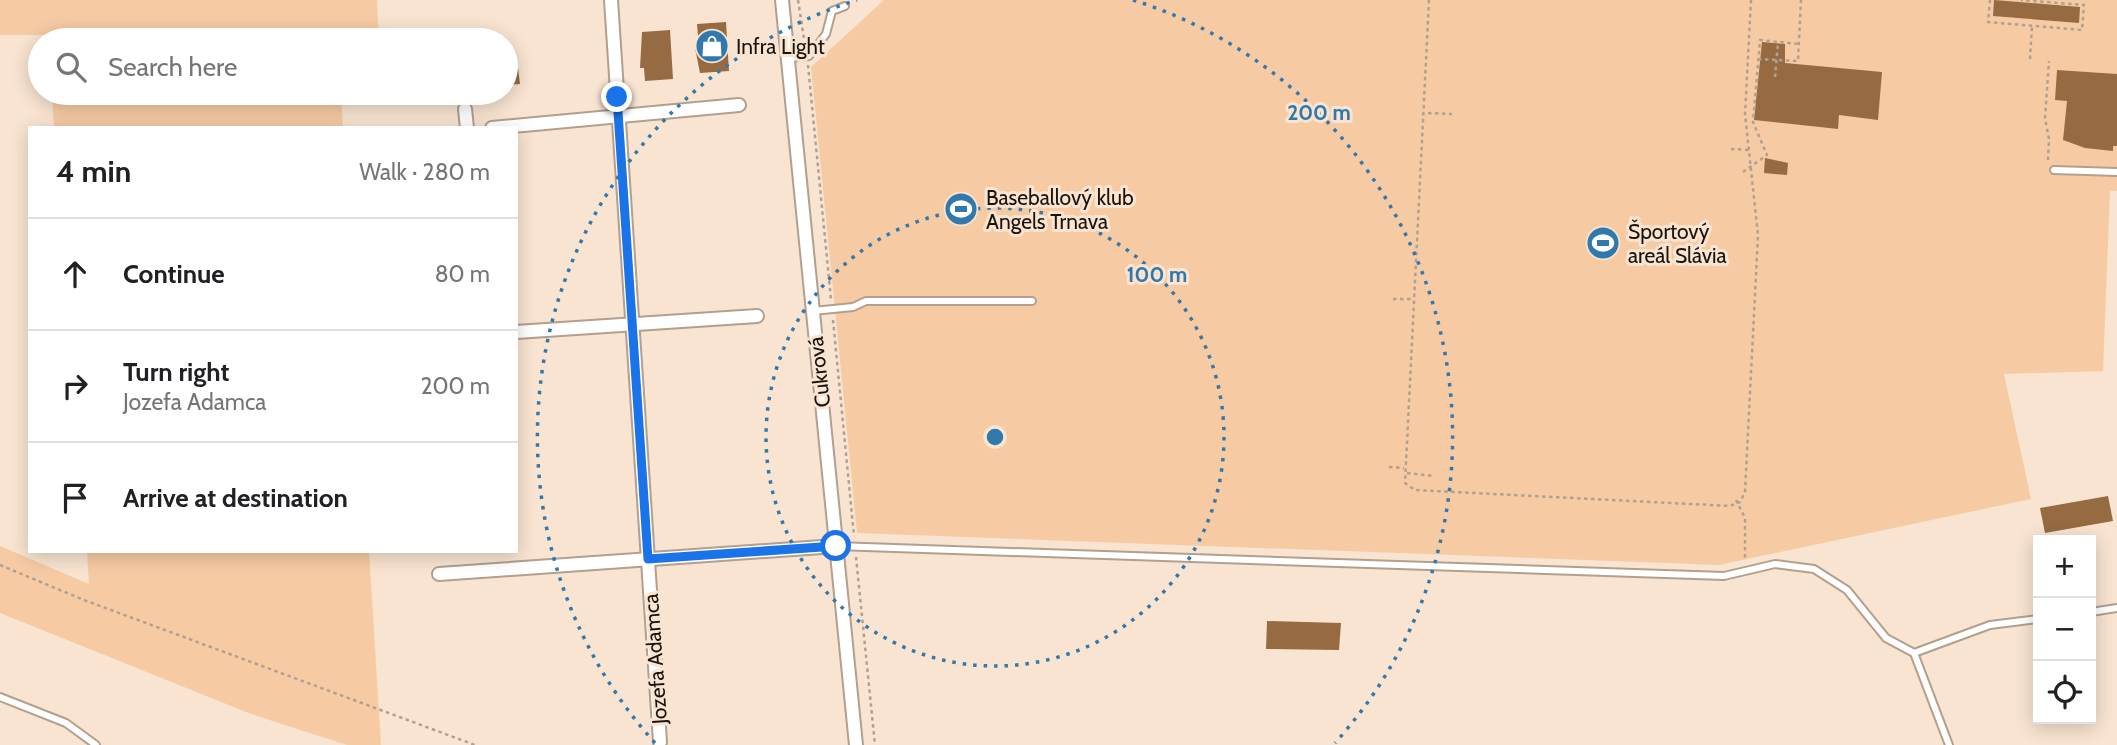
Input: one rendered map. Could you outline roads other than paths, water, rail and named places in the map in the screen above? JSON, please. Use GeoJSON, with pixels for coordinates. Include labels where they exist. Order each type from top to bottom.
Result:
{"type":"FeatureCollection","features":[{"type":"Feature","properties":{"kind":"street","name":"Jozefa Adamca"},"geometry":{"type":"LineString","coordinates":[[611,0],[660,742]]}},
{"type":"Feature","properties":{"kind":"street","name":"Cukrová"},"geometry":{"type":"LineString","coordinates":[[782,0],[856,745]]}},
{"type":"Feature","properties":{"kind":"street"},"geometry":{"type":"LineString","coordinates":[[513,126],[739,105]]}},
{"type":"Feature","properties":{"kind":"street"},"geometry":{"type":"LineString","coordinates":[[465,109],[467,126]]}},
{"type":"Feature","properties":{"kind":"street"},"geometry":{"type":"LineString","coordinates":[[518,332],[757,316]]}},
{"type":"Feature","properties":{"kind":"street"},"geometry":{"type":"LineString","coordinates":[[439,574],[836,546]]}},
{"type":"Feature","properties":{"kind":"lane"},"geometry":{"type":"LineString","coordinates":[[789,58],[807,56],[826,34],[832,11],[845,6]]}},
{"type":"Feature","properties":{"kind":"lane"},"geometry":{"type":"LineString","coordinates":[[2054,170],[2117,172]]}},
{"type":"Feature","properties":{"kind":"lane"},"geometry":{"type":"LineString","coordinates":[[813,311],[853,307],[866,301],[1032,301]]}},
{"type":"Feature","properties":{"kind":"lane"},"geometry":{"type":"LineString","coordinates":[[836,546],[1724,576],[1775,564],[1814,569],[1847,590],[1886,638],[1914,653],[1948,745]]}},
{"type":"Feature","properties":{"kind":"lane"},"geometry":{"type":"LineString","coordinates":[[2096,611],[2117,608]]}},
{"type":"Feature","properties":{"kind":"lane"},"geometry":{"type":"LineString","coordinates":[[1914,653],[1990,625],[2033,620]]}},
{"type":"Feature","properties":{"kind":"lane"},"geometry":{"type":"LineString","coordinates":[[0,697],[66,723],[96,745]]}},
{"type":"Feature","properties":{"kind":"place","name":"Infra Light"},"geometry":{"type":"Point","coordinates":[712,46]}},
{"type":"Feature","properties":{"kind":"place","name":"Baseballový klub Angels Trnava"},"geometry":{"type":"Point","coordinates":[961,209]}},
{"type":"Feature","properties":{"kind":"place","name":"Športový areál Slávia"},"geometry":{"type":"Point","coordinates":[1603,243]}}]}
